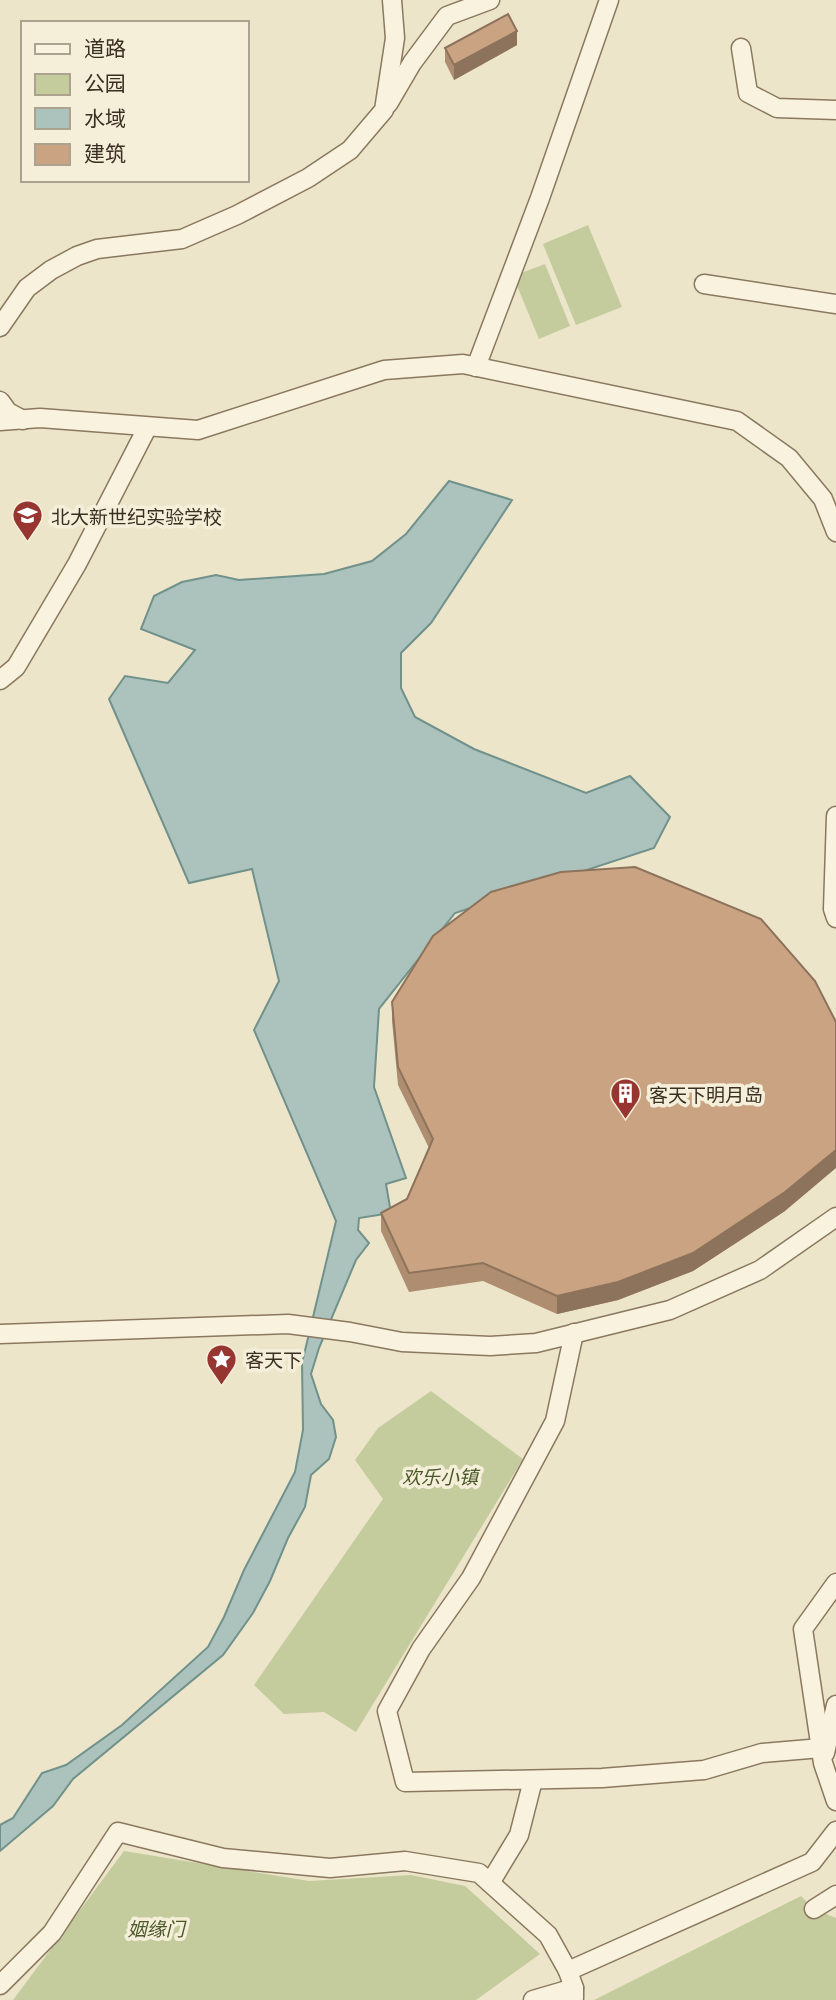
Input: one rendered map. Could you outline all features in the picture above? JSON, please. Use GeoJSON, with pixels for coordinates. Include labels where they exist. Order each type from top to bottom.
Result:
{"type":"FeatureCollection","features":[{"type":"Feature","properties":{"kind":"street"},"geometry":{"type":"LineString","coordinates":[[384,110],[394,38],[392,0]]}},
{"type":"Feature","properties":{"kind":"street"},"geometry":{"type":"LineString","coordinates":[[0,327],[27,288],[59,265],[97,249],[182,239],[237,215],[308,178],[350,150],[384,110],[412,63],[447,16],[490,0]]}},
{"type":"Feature","properties":{"kind":"street"},"geometry":{"type":"LineString","coordinates":[[476,366],[540,198],[609,0]]}},
{"type":"Feature","properties":{"kind":"street"},"geometry":{"type":"LineString","coordinates":[[741,48],[748,93],[777,108],[836,110]]}},
{"type":"Feature","properties":{"kind":"street"},"geometry":{"type":"LineString","coordinates":[[704,284],[836,304]]}},
{"type":"Feature","properties":{"kind":"street"},"geometry":{"type":"LineString","coordinates":[[0,421],[40,418],[198,430],[384,370],[463,364],[737,421],[789,458],[829,496],[836,532]]}},
{"type":"Feature","properties":{"kind":"street"},"geometry":{"type":"LineString","coordinates":[[0,401],[8,412],[23,420]]}},
{"type":"Feature","properties":{"kind":"street"},"geometry":{"type":"LineString","coordinates":[[0,680],[16,667],[77,564],[147,428]]}},
{"type":"Feature","properties":{"kind":"street"},"geometry":{"type":"LineString","coordinates":[[836,816],[833,909],[836,918]]}},
{"type":"Feature","properties":{"kind":"street"},"geometry":{"type":"LineString","coordinates":[[0,1334],[288,1324],[402,1342],[490,1346],[536,1343],[670,1310],[760,1270],[836,1217]]}},
{"type":"Feature","properties":{"kind":"street"},"geometry":{"type":"LineString","coordinates":[[574,1334],[555,1421],[471,1578],[421,1649],[387,1711],[405,1782],[533,1780],[704,1770],[762,1753],[822,1755]]}},
{"type":"Feature","properties":{"kind":"street"},"geometry":{"type":"LineString","coordinates":[[836,1583],[803,1629],[822,1755],[836,1801]]}},
{"type":"Feature","properties":{"kind":"street"},"geometry":{"type":"LineString","coordinates":[[822,1755],[836,1705]]}},
{"type":"Feature","properties":{"kind":"street"},"geometry":{"type":"LineString","coordinates":[[490,1883],[519,1835],[533,1780]]}},
{"type":"Feature","properties":{"kind":"street"},"geometry":{"type":"LineString","coordinates":[[0,1985],[52,1933],[118,1832],[223,1858],[330,1868],[405,1861],[479,1873],[548,1935],[572,1987]]}},
{"type":"Feature","properties":{"kind":"street"},"geometry":{"type":"LineString","coordinates":[[533,2000],[572,1987],[812,1862],[832,1843]]}},
{"type":"Feature","properties":{"kind":"street"},"geometry":{"type":"LineString","coordinates":[[814,1909],[836,1895]]}},
{"type":"Feature","properties":{"kind":"green space"},"geometry":{"type":"Polygon","coordinates":[[[588,225],[622,307],[576,325],[543,244],[588,225]]]}},
{"type":"Feature","properties":{"kind":"green space"},"geometry":{"type":"Polygon","coordinates":[[[545,264],[570,326],[539,339],[513,276],[545,264]]]}},
{"type":"Feature","properties":{"kind":"green space","name":"欢乐小镇"},"geometry":{"type":"Polygon","coordinates":[[[431,1391],[523,1459],[356,1732],[324,1712],[284,1714],[254,1685],[383,1499],[355,1460],[378,1428],[431,1391]]]}},
{"type":"Feature","properties":{"kind":"green space","name":"姻缘门"},"geometry":{"type":"Polygon","coordinates":[[[124,1851],[309,1881],[411,1875],[465,1886],[540,1954],[476,2000],[13,2000],[124,1851]]]}},
{"type":"Feature","properties":{"kind":"green space"},"geometry":{"type":"Polygon","coordinates":[[[801,1896],[814,1909],[836,1918],[836,2000],[594,2000],[801,1896]]]}},
{"type":"Feature","properties":{"kind":"water"},"geometry":{"type":"Polygon","coordinates":[[[449,481],[512,500],[431,623],[401,653],[401,688],[415,717],[474,749],[586,793],[630,776],[670,817],[654,848],[455,913],[379,1009],[374,1087],[406,1178],[386,1184],[391,1213],[359,1218],[358,1230],[369,1243],[356,1260],[319,1348],[311,1374],[321,1404],[333,1420],[336,1437],[329,1459],[311,1475],[305,1507],[288,1538],[270,1581],[253,1613],[223,1655],[73,1779],[53,1806],[0,1851],[0,1825],[13,1818],[42,1773],[66,1765],[122,1725],[208,1647],[224,1617],[244,1570],[295,1472],[303,1430],[302,1363],[336,1221],[254,1030],[279,981],[252,869],[189,883],[109,699],[125,676],[168,683],[195,650],[141,629],[154,596],[182,582],[216,575],[239,580],[324,574],[372,561],[406,534],[449,481]]]}},
{"type":"Feature","properties":{"kind":"building"},"geometry":{"type":"Polygon","coordinates":[[[508,14],[517,31],[454,65],[445,48],[508,14]]]}},
{"type":"Feature","properties":{"kind":"building","name":"客天下明月岛"},"geometry":{"type":"Polygon","coordinates":[[[635,867],[761,919],[815,981],[836,1022],[836,1150],[785,1192],[693,1253],[618,1282],[557,1296],[483,1263],[409,1273],[381,1213],[407,1199],[433,1139],[398,1067],[392,1002],[433,936],[491,892],[561,872],[635,867]]]}},
{"type":"Feature","properties":{"kind":"place","name":"北大新世纪实验学校"},"geometry":{"type":"Point","coordinates":[28,543]}},
{"type":"Feature","properties":{"kind":"place","name":"客天下明月岛"},"geometry":{"type":"Point","coordinates":[626,1121]}},
{"type":"Feature","properties":{"kind":"place","name":"客天下"},"geometry":{"type":"Point","coordinates":[222,1386]}}]}
